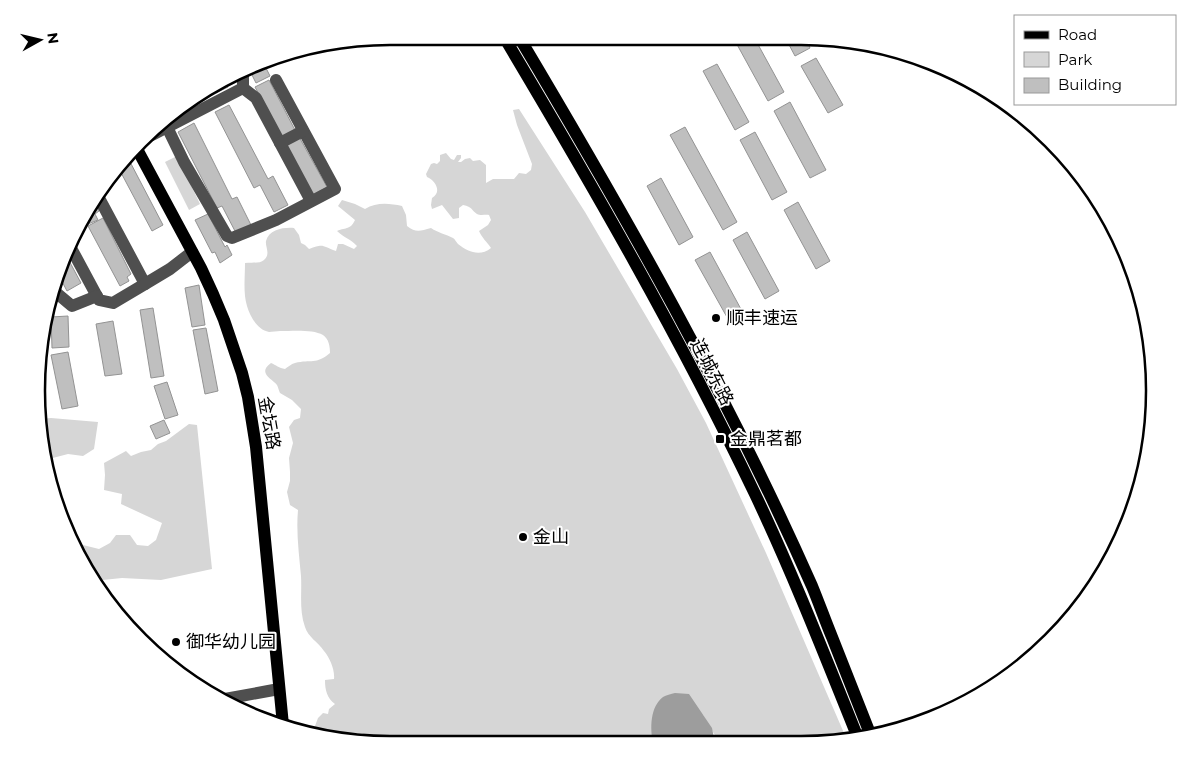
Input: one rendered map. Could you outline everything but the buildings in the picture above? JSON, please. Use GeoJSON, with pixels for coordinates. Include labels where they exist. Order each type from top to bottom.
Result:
{"type":"FeatureCollection","features":[{"type":"Feature","properties":{"kind":"main road","name":"连城东路"},"geometry":{"type":"LineString","coordinates":[[509,45],[605,210],[705,395],[755,494],[800,593],[855,731]]}},
{"type":"Feature","properties":{"kind":"main road","name":"连城东路"},"geometry":{"type":"LineString","coordinates":[[524,45],[612,196],[718,390],[767,489],[812,588],[868,729]]}},
{"type":"Feature","properties":{"kind":"main road","name":"金坛路"},"geometry":{"type":"LineString","coordinates":[[139,153],[213,294],[236,355],[248,398],[256,447],[282,719]]}},
{"type":"Feature","properties":{"kind":"street"},"geometry":{"type":"LineString","coordinates":[[243,78],[243,88]]}},
{"type":"Feature","properties":{"kind":"street"},"geometry":{"type":"LineString","coordinates":[[243,88],[167,128],[184,162],[227,236],[232,238],[276,220],[335,189],[276,80]]}},
{"type":"Feature","properties":{"kind":"street"},"geometry":{"type":"LineString","coordinates":[[243,88],[256,98],[311,201]]}},
{"type":"Feature","properties":{"kind":"street"},"geometry":{"type":"LineString","coordinates":[[280,143],[303,131]]}},
{"type":"Feature","properties":{"kind":"street"},"geometry":{"type":"LineString","coordinates":[[101,202],[146,284]]}},
{"type":"Feature","properties":{"kind":"street"},"geometry":{"type":"LineString","coordinates":[[73,254],[100,300],[113,303],[170,269],[192,252]]}},
{"type":"Feature","properties":{"kind":"street"},"geometry":{"type":"LineString","coordinates":[[59,295],[72,306],[97,296]]}},
{"type":"Feature","properties":{"kind":"street"},"geometry":{"type":"LineString","coordinates":[[233,697],[279,689]]}},
{"type":"Feature","properties":{"kind":"green space"},"geometry":{"type":"Polygon","coordinates":[[[519,109],[585,212],[677,369],[706,423],[766,553],[844,733],[800,736],[715,736],[703,715],[652,722],[653,736],[390,736],[345,733],[316,727],[318,718],[323,713],[328,714],[329,709],[335,704],[328,696],[325,684],[325,680],[334,679],[334,676],[328,657],[306,631],[302,614],[298,510],[290,505],[287,492],[290,481],[289,458],[293,443],[289,427],[294,420],[300,418],[301,409],[292,400],[280,393],[277,385],[267,376],[265,370],[271,363],[285,369],[295,363],[321,359],[330,353],[329,346],[325,337],[319,333],[302,331],[269,332],[258,326],[247,306],[245,263],[264,260],[267,255],[266,241],[270,234],[286,228],[294,228],[299,235],[301,243],[309,249],[320,246],[336,251],[338,244],[343,244],[354,249],[357,246],[337,231],[350,227],[355,220],[338,206],[342,200],[365,209],[383,204],[402,206],[406,215],[407,226],[413,230],[418,231],[431,228],[453,238],[458,244],[470,251],[478,253],[487,251],[491,248],[479,231],[488,225],[491,220],[489,215],[477,214],[463,205],[459,208],[459,218],[453,219],[442,205],[432,209],[432,198],[437,193],[437,187],[426,174],[431,164],[437,164],[440,161],[440,155],[446,153],[454,160],[457,155],[461,155],[458,162],[470,158],[473,161],[480,160],[486,165],[486,183],[493,179],[514,179],[519,173],[526,174],[531,170],[532,164],[513,110],[519,109]]]}},
{"type":"Feature","properties":{"kind":"green space"},"geometry":{"type":"Polygon","coordinates":[[[177,156],[200,204],[189,210],[165,162],[177,156]]]}},
{"type":"Feature","properties":{"kind":"green space"},"geometry":{"type":"Polygon","coordinates":[[[46,418],[98,422],[94,449],[83,456],[68,454],[52,458],[46,418]]]}},
{"type":"Feature","properties":{"kind":"green space"},"geometry":{"type":"Polygon","coordinates":[[[189,424],[197,425],[212,569],[161,580],[122,578],[102,580],[82,545],[99,549],[110,543],[116,535],[130,535],[137,545],[148,546],[156,540],[162,523],[121,504],[122,494],[104,490],[104,463],[126,451],[131,456],[151,450],[158,444],[166,441],[189,424]]]}},
{"type":"Feature","properties":{"kind":"shaded area"},"geometry":{"type":"Polygon","coordinates":[[[675,693],[689,694],[712,728],[714,736],[652,736],[653,712],[659,701],[667,695],[675,693]]]}},
{"type":"Feature","properties":{"kind":"place","name":"顺丰速运"},"geometry":{"type":"Point","coordinates":[716,318]}},
{"type":"Feature","properties":{"kind":"place","name":"金鼎茗都"},"geometry":{"type":"Point","coordinates":[720,439]}},
{"type":"Feature","properties":{"kind":"place","name":"金山"},"geometry":{"type":"Point","coordinates":[523,537]}},
{"type":"Feature","properties":{"kind":"place","name":"御华幼儿园"},"geometry":{"type":"Point","coordinates":[176,642]}}]}
